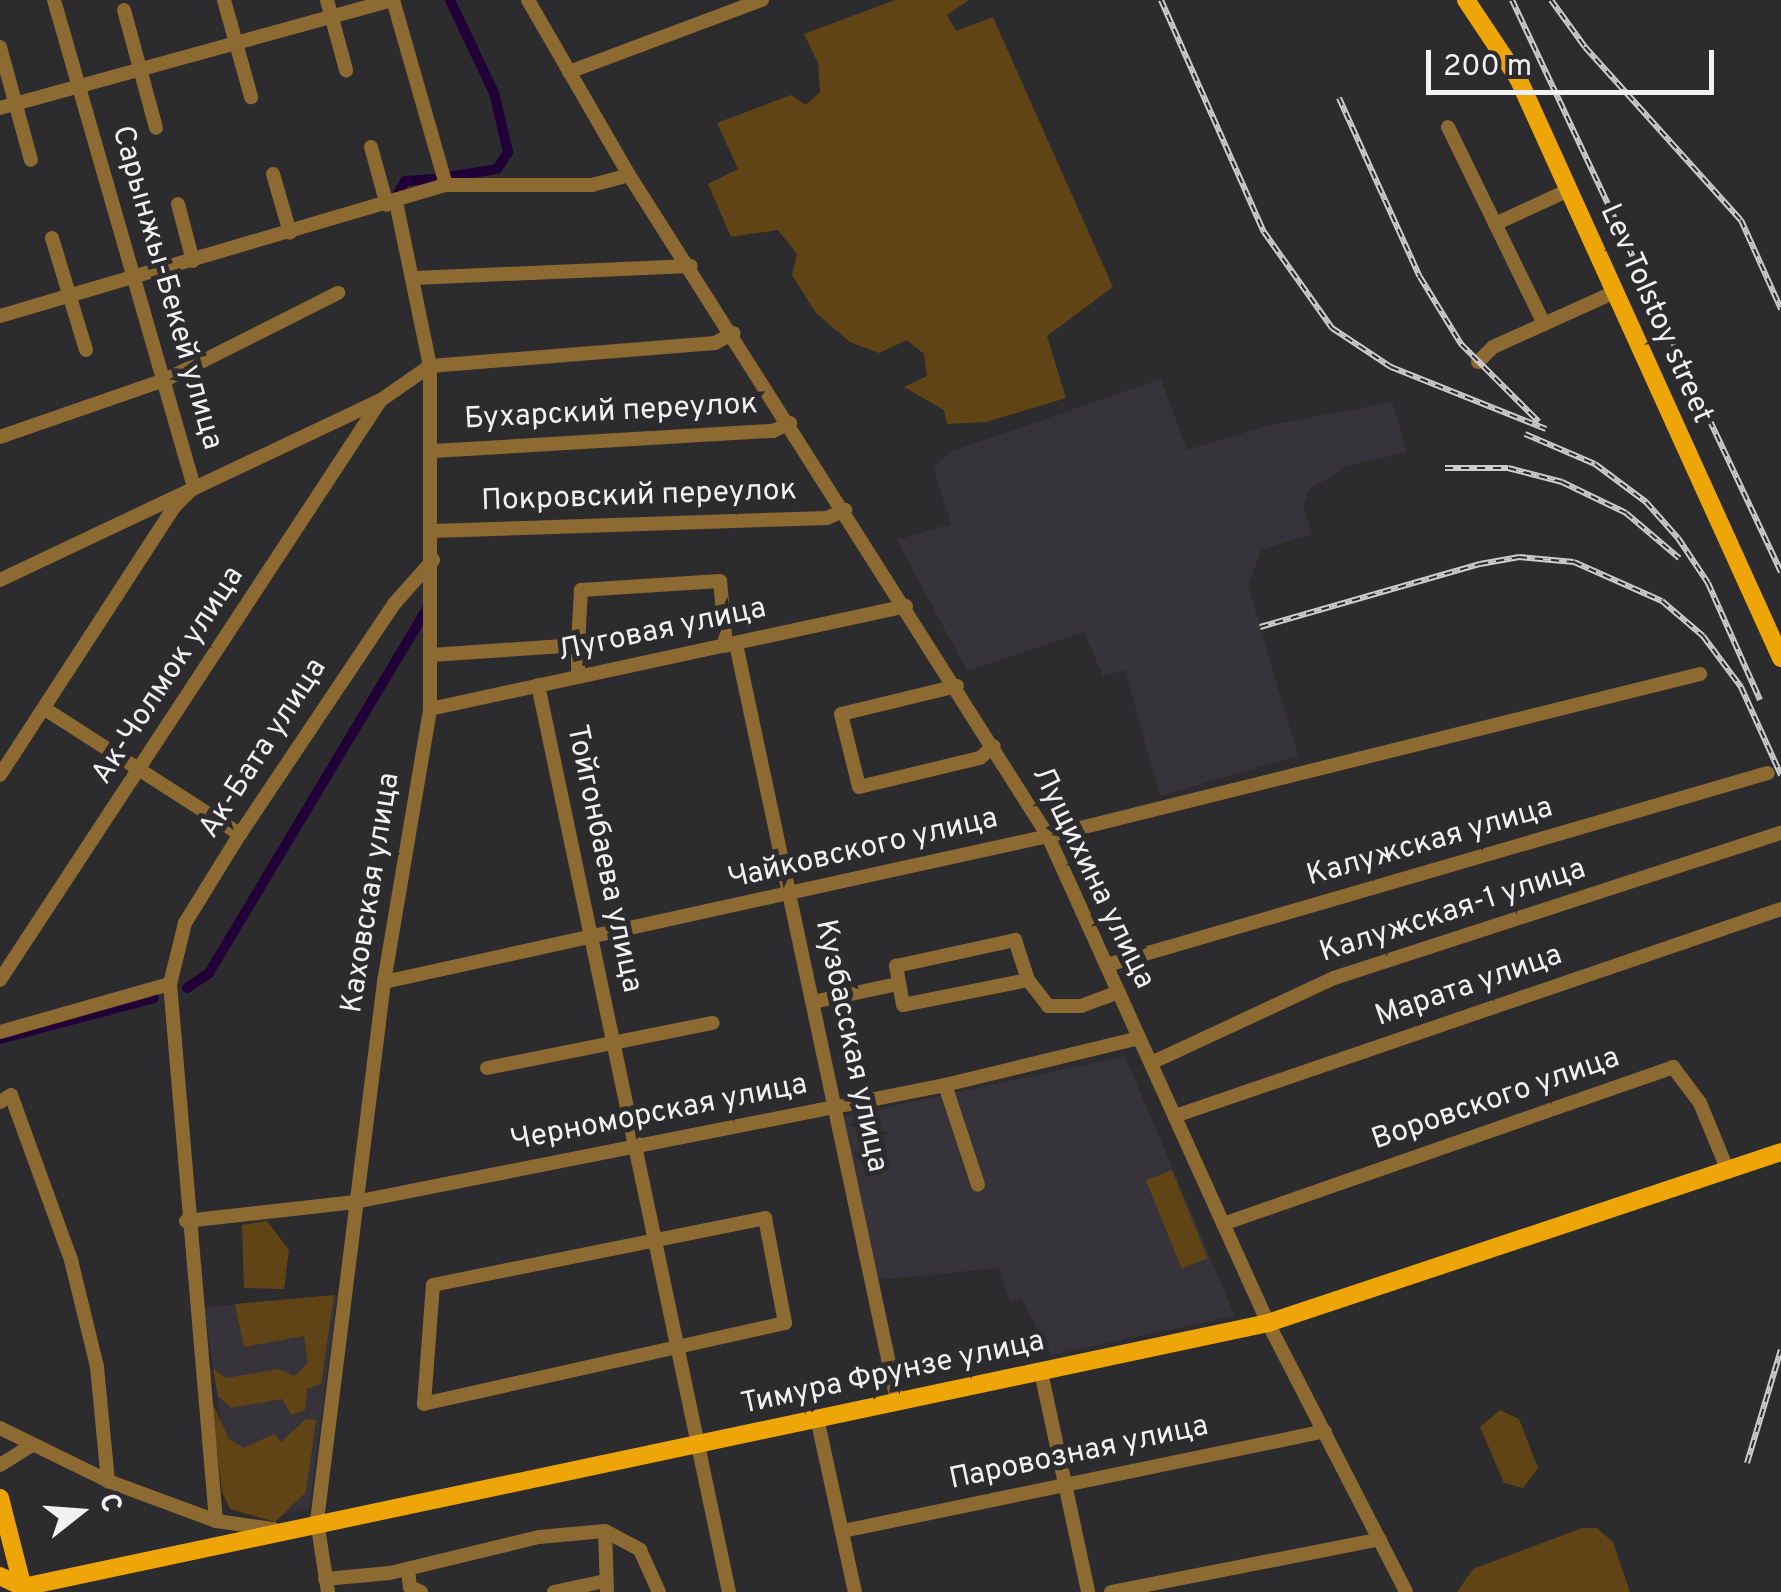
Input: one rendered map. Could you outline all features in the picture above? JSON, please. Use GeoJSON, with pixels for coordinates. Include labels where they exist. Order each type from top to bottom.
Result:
{"type":"FeatureCollection","features":[{"type":"Feature","properties":{"kind":"main road","name":"Lev Tolstoy street"},"geometry":{"type":"LineString","coordinates":[[1466,0],[1503,51],[1781,658]]}},
{"type":"Feature","properties":{"kind":"main road","name":"Тимура Фрунзе улица"},"geometry":{"type":"LineString","coordinates":[[23,1589],[274,1529],[1268,1324],[1781,1152]]}},
{"type":"Feature","properties":{"kind":"main road"},"geometry":{"type":"LineString","coordinates":[[0,1498],[23,1589]]}},
{"type":"Feature","properties":{"kind":"main road"},"geometry":{"type":"LineString","coordinates":[[0,1576],[23,1589]]}},
{"type":"Feature","properties":{"kind":"street","name":"Сарынжы-Бекей улица"},"geometry":{"type":"LineString","coordinates":[[0,776],[174,507],[194,487],[54,0]]}},
{"type":"Feature","properties":{"kind":"street"},"geometry":{"type":"LineString","coordinates":[[224,0],[251,97]]}},
{"type":"Feature","properties":{"kind":"street"},"geometry":{"type":"LineString","coordinates":[[8,106],[234,40],[329,7],[393,0],[446,186]]}},
{"type":"Feature","properties":{"kind":"street","name":"Лущихина улица"},"geometry":{"type":"LineString","coordinates":[[528,0],[629,175],[691,266],[1048,836],[1268,1324],[1406,1592]]}},
{"type":"Feature","properties":{"kind":"street"},"geometry":{"type":"LineString","coordinates":[[569,72],[762,0]]}},
{"type":"Feature","properties":{"kind":"street"},"geometry":{"type":"LineString","coordinates":[[329,7],[346,70]]}},
{"type":"Feature","properties":{"kind":"street"},"geometry":{"type":"LineString","coordinates":[[124,10],[156,128]]}},
{"type":"Feature","properties":{"kind":"street"},"geometry":{"type":"LineString","coordinates":[[0,47],[8,106],[31,160]]}},
{"type":"Feature","properties":{"kind":"street"},"geometry":{"type":"LineString","coordinates":[[1448,127],[1544,324]]}},
{"type":"Feature","properties":{"kind":"street","name":"Каховская улица"},"geometry":{"type":"LineString","coordinates":[[326,1586],[317,1521],[384,982],[430,710],[434,560],[430,366],[414,278],[371,147]]}},
{"type":"Feature","properties":{"kind":"street"},"geometry":{"type":"LineString","coordinates":[[273,174],[290,233]]}},
{"type":"Feature","properties":{"kind":"street"},"geometry":{"type":"LineString","coordinates":[[0,316],[446,186],[592,185],[629,175]]}},
{"type":"Feature","properties":{"kind":"street"},"geometry":{"type":"LineString","coordinates":[[1495,224],[1568,190]]}},
{"type":"Feature","properties":{"kind":"street"},"geometry":{"type":"LineString","coordinates":[[178,204],[193,261]]}},
{"type":"Feature","properties":{"kind":"street"},"geometry":{"type":"LineString","coordinates":[[52,238],[86,350]]}},
{"type":"Feature","properties":{"kind":"street"},"geometry":{"type":"LineString","coordinates":[[414,278],[691,266]]}},
{"type":"Feature","properties":{"kind":"street"},"geometry":{"type":"LineString","coordinates":[[1478,362],[1494,347],[1615,292]]}},
{"type":"Feature","properties":{"kind":"street"},"geometry":{"type":"LineString","coordinates":[[0,436],[165,380],[338,294]]}},
{"type":"Feature","properties":{"kind":"street"},"geometry":{"type":"LineString","coordinates":[[0,580],[381,400],[430,366],[715,343],[734,334]]}},
{"type":"Feature","properties":{"kind":"street","name":"Ак-Чолмок улица"},"geometry":{"type":"LineString","coordinates":[[0,980],[142,771],[381,400]]}},
{"type":"Feature","properties":{"kind":"street","name":"Бухарский переулок"},"geometry":{"type":"LineString","coordinates":[[433,451],[773,431],[790,423]]}},
{"type":"Feature","properties":{"kind":"street","name":"Покровский переулок"},"geometry":{"type":"LineString","coordinates":[[432,532],[827,518],[845,510]]}},
{"type":"Feature","properties":{"kind":"street","name":"Ак-Бата улица"},"geometry":{"type":"LineString","coordinates":[[170,984],[185,923],[240,834],[394,604],[434,560]]}},
{"type":"Feature","properties":{"kind":"street","name":"Кузбасская улица"},"geometry":{"type":"LineString","coordinates":[[578,645],[581,590],[720,582],[897,1401]]}},
{"type":"Feature","properties":{"kind":"street","name":"Луговая улица"},"geometry":{"type":"LineString","coordinates":[[430,710],[906,606]]}},
{"type":"Feature","properties":{"kind":"street"},"geometry":{"type":"LineString","coordinates":[[431,654],[578,645],[578,676]]}},
{"type":"Feature","properties":{"kind":"street","name":"Чайковского улица"},"geometry":{"type":"LineString","coordinates":[[384,982],[1048,836],[1700,674]]}},
{"type":"Feature","properties":{"kind":"street","name":"Тойгонбаева улица"},"geometry":{"type":"LineString","coordinates":[[538,685],[728,1592]]}},
{"type":"Feature","properties":{"kind":"street"},"geometry":{"type":"LineString","coordinates":[[957,686],[841,714],[859,787],[980,758],[994,746]]}},
{"type":"Feature","properties":{"kind":"street"},"geometry":{"type":"LineString","coordinates":[[45,708],[240,834]]}},
{"type":"Feature","properties":{"kind":"street","name":"Калужская улица"},"geometry":{"type":"LineString","coordinates":[[1107,965],[1768,773]]}},
{"type":"Feature","properties":{"kind":"street","name":"Калужская-1 улица"},"geometry":{"type":"LineString","coordinates":[[1151,1062],[1334,978],[1781,833]]}},
{"type":"Feature","properties":{"kind":"street","name":"Марата улица"},"geometry":{"type":"LineString","coordinates":[[1175,1116],[1781,910]]}},
{"type":"Feature","properties":{"kind":"street"},"geometry":{"type":"LineString","coordinates":[[1028,980],[904,1005],[896,966],[1016,940],[1028,980],[1053,1008],[1119,992]]}},
{"type":"Feature","properties":{"kind":"street"},"geometry":{"type":"LineString","coordinates":[[0,1032],[170,984],[186,1220],[216,1521]]}},
{"type":"Feature","properties":{"kind":"street"},"geometry":{"type":"LineString","coordinates":[[813,1002],[898,984]]}},
{"type":"Feature","properties":{"kind":"street"},"geometry":{"type":"LineString","coordinates":[[487,1068],[713,1023]]}},
{"type":"Feature","properties":{"kind":"street","name":"Черноморская улица"},"geometry":{"type":"LineString","coordinates":[[186,1220],[356,1202],[945,1084],[1140,1038]]}},
{"type":"Feature","properties":{"kind":"street","name":"Воровского улица"},"geometry":{"type":"LineString","coordinates":[[1224,1224],[1673,1066],[1700,1103],[1728,1171]]}},
{"type":"Feature","properties":{"kind":"street"},"geometry":{"type":"LineString","coordinates":[[945,1084],[978,1185]]}},
{"type":"Feature","properties":{"kind":"street"},"geometry":{"type":"LineString","coordinates":[[0,1102],[12,1095],[71,1260],[97,1366],[108,1481]]}},
{"type":"Feature","properties":{"kind":"street"},"geometry":{"type":"LineString","coordinates":[[765,1218],[785,1323],[677,1346],[424,1404],[433,1285],[765,1218]]}},
{"type":"Feature","properties":{"kind":"street"},"geometry":{"type":"LineString","coordinates":[[1042,1372],[1088,1592]]}},
{"type":"Feature","properties":{"kind":"street"},"geometry":{"type":"LineString","coordinates":[[817,1418],[856,1592]]}},
{"type":"Feature","properties":{"kind":"street"},"geometry":{"type":"LineString","coordinates":[[0,1428],[108,1481],[216,1521],[274,1529]]}},
{"type":"Feature","properties":{"kind":"street","name":"Паровозная улица"},"geometry":{"type":"LineString","coordinates":[[843,1531],[1326,1431]]}},
{"type":"Feature","properties":{"kind":"street"},"geometry":{"type":"LineString","coordinates":[[0,1465],[32,1445]]}},
{"type":"Feature","properties":{"kind":"street"},"geometry":{"type":"LineString","coordinates":[[326,1586],[539,1537],[605,1531],[640,1550],[659,1592]]}},
{"type":"Feature","properties":{"kind":"street"},"geometry":{"type":"LineString","coordinates":[[554,1592],[606,1587],[605,1531]]}},
{"type":"Feature","properties":{"kind":"street"},"geometry":{"type":"LineString","coordinates":[[1111,1592],[1380,1539]]}},
{"type":"Feature","properties":{"kind":"street"},"geometry":{"type":"LineString","coordinates":[[408,1570],[410,1586],[421,1592]]}},
{"type":"Feature","properties":{"kind":"street","name":"Тимура Фрунзе улица"},"geometry":{"type":"LineString","coordinates":[[0,1586],[23,1589]]}},
{"type":"Feature","properties":{"kind":"shaded area"},"geometry":{"type":"Polygon","coordinates":[[[895,0],[969,0],[947,15],[956,31],[993,17],[1113,287],[1047,336],[1066,398],[986,422],[947,424],[944,410],[904,387],[927,376],[924,354],[907,340],[879,353],[850,342],[816,313],[792,275],[797,254],[778,230],[731,237],[708,184],[738,169],[717,123],[791,95],[806,105],[820,92],[818,63],[804,34],[895,0]]]}},
{"type":"Feature","properties":{"kind":"shaded area"},"geometry":{"type":"Polygon","coordinates":[[[1161,379],[1187,450],[1266,426],[1392,402],[1407,452],[1347,466],[1310,489],[1303,504],[1312,534],[1261,550],[1248,586],[1298,756],[1160,796],[1125,670],[1103,676],[1084,632],[967,671],[897,540],[951,524],[933,467],[952,451],[1161,379]]]}},
{"type":"Feature","properties":{"kind":"shaded area"},"geometry":{"type":"Polygon","coordinates":[[[1125,1056],[1235,1316],[1051,1355],[1021,1297],[1010,1303],[999,1268],[877,1280],[842,1117],[1125,1056]]]}},
{"type":"Feature","properties":{"kind":"shaded area"},"geometry":{"type":"Polygon","coordinates":[[[1172,1170],[1208,1258],[1182,1269],[1146,1180],[1172,1170]]]}},
{"type":"Feature","properties":{"kind":"shaded area"},"geometry":{"type":"Polygon","coordinates":[[[267,1221],[289,1250],[284,1289],[244,1288],[242,1225],[267,1221]]]}},
{"type":"Feature","properties":{"kind":"shaded area"},"geometry":{"type":"Polygon","coordinates":[[[334,1295],[321,1384],[307,1389],[305,1410],[291,1415],[282,1399],[231,1408],[218,1396],[213,1369],[226,1378],[279,1369],[294,1376],[308,1363],[304,1336],[244,1347],[235,1304],[334,1295]]]}},
{"type":"Feature","properties":{"kind":"shaded area"},"geometry":{"type":"Polygon","coordinates":[[[337,1296],[309,1510],[270,1516],[233,1503],[204,1307],[337,1296]]]}},
{"type":"Feature","properties":{"kind":"shaded area"},"geometry":{"type":"Polygon","coordinates":[[[211,1400],[229,1439],[244,1448],[274,1434],[281,1442],[306,1419],[316,1420],[306,1492],[275,1522],[230,1509],[222,1492],[211,1400]]]}},
{"type":"Feature","properties":{"kind":"shaded area"},"geometry":{"type":"Polygon","coordinates":[[[1500,1410],[1519,1419],[1538,1468],[1523,1488],[1504,1483],[1480,1427],[1500,1410]]]}},
{"type":"Feature","properties":{"kind":"shaded area"},"geometry":{"type":"Polygon","coordinates":[[[1582,1528],[1597,1528],[1613,1542],[1630,1592],[1457,1592],[1473,1569],[1582,1528]]]}},
{"type":"Feature","properties":{"kind":"waterway"},"geometry":{"type":"LineString","coordinates":[[449,177],[497,169],[508,152],[494,93],[450,0]]}},
{"type":"Feature","properties":{"kind":"waterway"},"geometry":{"type":"LineString","coordinates":[[394,201],[405,181],[437,179]]}},
{"type":"Feature","properties":{"kind":"waterway"},"geometry":{"type":"LineString","coordinates":[[187,988],[209,973],[428,607]]}},
{"type":"Feature","properties":{"kind":"waterway"},"geometry":{"type":"LineString","coordinates":[[0,1039],[154,998]]}},
{"type":"Feature","properties":{"kind":"railway"},"geometry":{"type":"LineString","coordinates":[[1161,0],[1264,232],[1332,328],[1391,367],[1546,429]]}},
{"type":"Feature","properties":{"kind":"railway"},"geometry":{"type":"LineString","coordinates":[[1512,0],[1781,572]]}},
{"type":"Feature","properties":{"kind":"railway"},"geometry":{"type":"LineString","coordinates":[[1551,0],[1585,47],[1741,220],[1781,309]]}},
{"type":"Feature","properties":{"kind":"railway"},"geometry":{"type":"LineString","coordinates":[[1339,98],[1420,277],[1461,344],[1539,422]]}},
{"type":"Feature","properties":{"kind":"railway"},"geometry":{"type":"LineString","coordinates":[[1525,434],[1595,464],[1646,502],[1678,538],[1708,583],[1760,700]]}},
{"type":"Feature","properties":{"kind":"railway"},"geometry":{"type":"LineString","coordinates":[[1445,468],[1508,468],[1562,482],[1626,513],[1679,558]]}},
{"type":"Feature","properties":{"kind":"railway"},"geometry":{"type":"LineString","coordinates":[[1260,627],[1480,564],[1519,557],[1574,562],[1662,601],[1703,636],[1741,687],[1781,775]]}},
{"type":"Feature","properties":{"kind":"railway"},"geometry":{"type":"LineString","coordinates":[[1747,1463],[1781,1350]]}}]}
